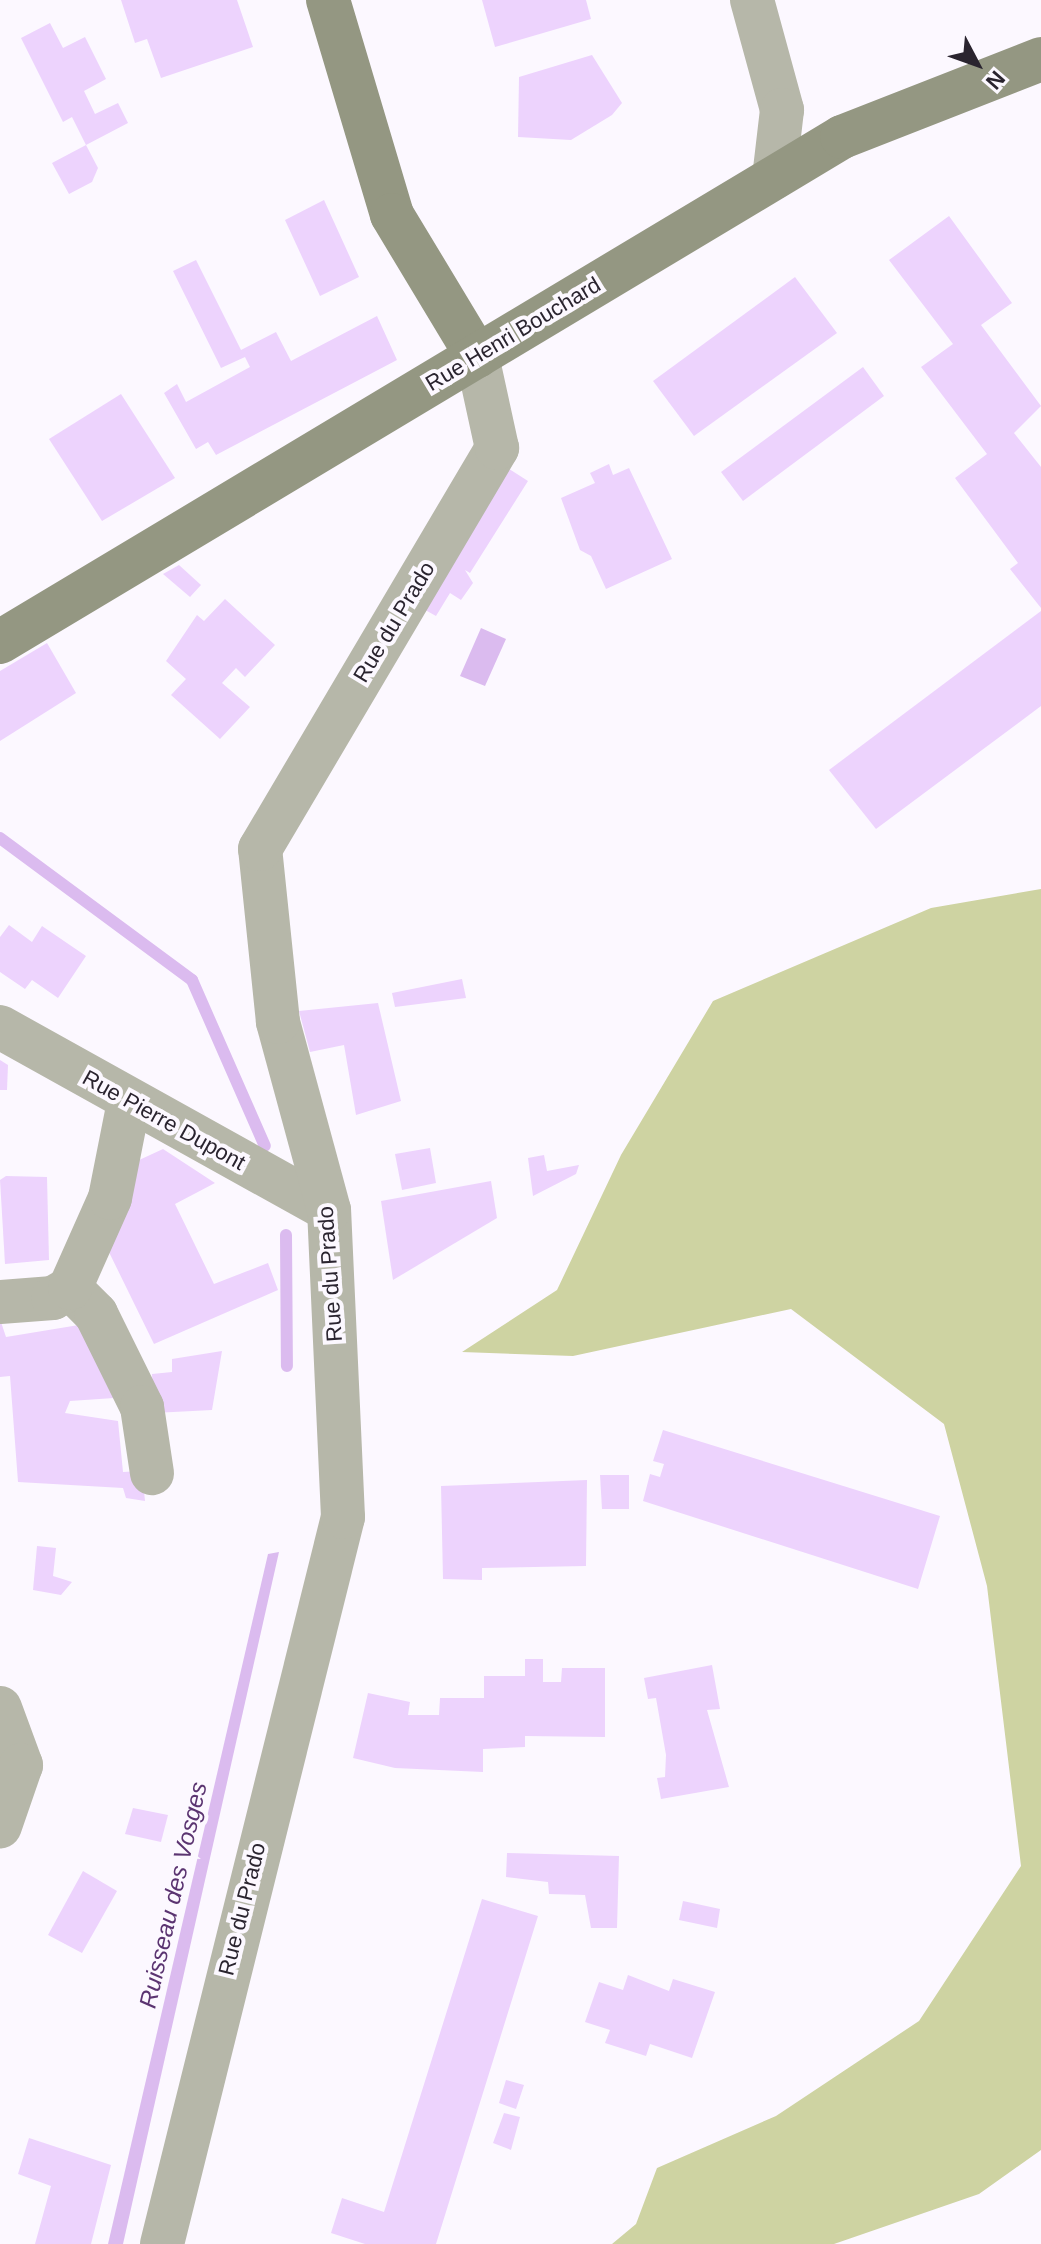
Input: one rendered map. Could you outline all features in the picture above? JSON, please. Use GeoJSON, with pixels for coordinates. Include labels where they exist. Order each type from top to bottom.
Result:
{"type":"FeatureCollection","features":[{"type":"Feature","properties":{"kind":"street"},"geometry":{"type":"LineString","coordinates":[[328,0],[392,215],[477,356]]}},
{"type":"Feature","properties":{"kind":"street"},"geometry":{"type":"LineString","coordinates":[[752,0],[782,110],[774,178]]}},
{"type":"Feature","properties":{"kind":"street","name":"Rue Henri Bouchard"},"geometry":{"type":"LineString","coordinates":[[0,642],[842,137],[1041,59]]}},
{"type":"Feature","properties":{"kind":"street","name":"Rue du Prado"},"geometry":{"type":"LineString","coordinates":[[162,2244],[343,1517],[329,1210],[278,1022],[260,849],[497,448],[477,356]]}},
{"type":"Feature","properties":{"kind":"street","name":"Rue Pierre Dupont"},"geometry":{"type":"LineString","coordinates":[[0,1027],[129,1102],[329,1210]]}},
{"type":"Feature","properties":{"kind":"street"},"geometry":{"type":"LineString","coordinates":[[0,1302],[53,1298],[70,1288],[110,1198],[129,1102]]}},
{"type":"Feature","properties":{"kind":"street"},"geometry":{"type":"LineString","coordinates":[[70,1288],[96,1314],[142,1407],[152,1473]]}},
{"type":"Feature","properties":{"kind":"street"},"geometry":{"type":"LineString","coordinates":[[0,1708],[21,1765],[0,1826]]}},
{"type":"Feature","properties":{"kind":"green space"},"geometry":{"type":"Polygon","coordinates":[[[1041,889],[1041,2150],[979,2194],[834,2244],[612,2244],[636,2224],[657,2168],[776,2116],[919,2021],[1021,1866],[987,1586],[944,1424],[791,1309],[573,1356],[462,1352],[557,1290],[621,1155],[713,1001],[931,908],[1041,889]]]}},
{"type":"Feature","properties":{"kind":"shaded area"},"geometry":{"type":"Polygon","coordinates":[[[481,628],[506,639],[485,686],[460,676],[481,628]]]}},
{"type":"Feature","properties":{"kind":"shaded area"},"geometry":{"type":"Polygon","coordinates":[[[279,1552],[123,2244],[108,2244],[268,1554],[279,1552]]]}},
{"type":"Feature","properties":{"kind":"building"},"geometry":{"type":"Polygon","coordinates":[[[121,0],[237,0],[253,47],[161,78],[147,39],[135,43],[121,0]]]}},
{"type":"Feature","properties":{"kind":"building"},"geometry":{"type":"Polygon","coordinates":[[[482,0],[586,0],[591,19],[495,47],[482,0]]]}},
{"type":"Feature","properties":{"kind":"building"},"geometry":{"type":"Polygon","coordinates":[[[50,23],[63,48],[85,37],[106,79],[84,91],[95,114],[118,103],[128,123],[86,145],[72,117],[63,122],[21,38],[50,23]]]}},
{"type":"Feature","properties":{"kind":"building"},"geometry":{"type":"Polygon","coordinates":[[[592,55],[622,103],[612,115],[571,140],[518,137],[519,77],[592,55]]]}},
{"type":"Feature","properties":{"kind":"building"},"geometry":{"type":"Polygon","coordinates":[[[86,145],[98,168],[92,182],[69,194],[52,163],[86,145]]]}},
{"type":"Feature","properties":{"kind":"building"},"geometry":{"type":"Polygon","coordinates":[[[324,200],[359,277],[320,296],[285,220],[324,200]]]}},
{"type":"Feature","properties":{"kind":"building"},"geometry":{"type":"Polygon","coordinates":[[[949,216],[1012,303],[981,325],[1041,406],[1014,433],[1041,467],[1041,608],[1010,569],[1018,563],[955,478],[987,454],[921,367],[953,344],[889,260],[949,216]]]}},
{"type":"Feature","properties":{"kind":"building"},"geometry":{"type":"Polygon","coordinates":[[[196,260],[241,350],[276,332],[291,361],[377,316],[397,360],[216,455],[208,442],[196,449],[164,393],[177,384],[186,402],[250,367],[245,357],[221,368],[173,271],[196,260]]]}},
{"type":"Feature","properties":{"kind":"building"},"geometry":{"type":"Polygon","coordinates":[[[795,277],[837,333],[694,436],[653,381],[795,277]]]}},
{"type":"Feature","properties":{"kind":"building"},"geometry":{"type":"Polygon","coordinates":[[[863,367],[884,396],[743,501],[721,472],[863,367]]]}},
{"type":"Feature","properties":{"kind":"building"},"geometry":{"type":"Polygon","coordinates":[[[121,394],[175,478],[102,521],[49,439],[121,394]]]}},
{"type":"Feature","properties":{"kind":"building"},"geometry":{"type":"Polygon","coordinates":[[[609,464],[613,475],[629,468],[672,559],[606,589],[591,556],[580,550],[561,498],[595,483],[590,473],[609,464]]]}},
{"type":"Feature","properties":{"kind":"building"},"geometry":{"type":"Polygon","coordinates":[[[503,465],[528,481],[470,573],[465,570],[473,583],[461,600],[450,593],[436,616],[418,606],[503,465]]]}},
{"type":"Feature","properties":{"kind":"building"},"geometry":{"type":"Polygon","coordinates":[[[179,565],[201,585],[190,597],[163,574],[179,565]]]}},
{"type":"Feature","properties":{"kind":"building"},"geometry":{"type":"Polygon","coordinates":[[[225,599],[275,645],[245,677],[236,668],[222,683],[250,707],[220,739],[171,695],[186,679],[166,661],[197,615],[204,621],[225,599]]]}},
{"type":"Feature","properties":{"kind":"building"},"geometry":{"type":"Polygon","coordinates":[[[1041,611],[1041,706],[876,829],[829,770],[1041,611]]]}},
{"type":"Feature","properties":{"kind":"building"},"geometry":{"type":"Polygon","coordinates":[[[47,643],[76,693],[0,741],[0,671],[47,643]]]}},
{"type":"Feature","properties":{"kind":"building"},"geometry":{"type":"Polygon","coordinates":[[[9,925],[32,942],[42,926],[86,956],[58,998],[32,980],[25,989],[0,972],[0,937],[9,925]]]}},
{"type":"Feature","properties":{"kind":"building"},"geometry":{"type":"Polygon","coordinates":[[[462,979],[466,998],[395,1007],[392,993],[462,979]]]}},
{"type":"Feature","properties":{"kind":"building"},"geometry":{"type":"Polygon","coordinates":[[[378,1003],[401,1101],[356,1115],[344,1045],[310,1052],[299,1011],[378,1003]]]}},
{"type":"Feature","properties":{"kind":"building"},"geometry":{"type":"Polygon","coordinates":[[[0,1060],[8,1065],[7,1090],[0,1090],[0,1060]]]}},
{"type":"Feature","properties":{"kind":"building"},"geometry":{"type":"Polygon","coordinates":[[[430,1148],[436,1183],[402,1190],[395,1154],[430,1148]]]}},
{"type":"Feature","properties":{"kind":"building"},"geometry":{"type":"Polygon","coordinates":[[[163,1149],[215,1183],[175,1204],[214,1284],[268,1263],[278,1290],[154,1344],[105,1244],[137,1161],[163,1149]]]}},
{"type":"Feature","properties":{"kind":"building"},"geometry":{"type":"Polygon","coordinates":[[[544,1155],[547,1171],[579,1165],[576,1174],[533,1196],[528,1158],[544,1155]]]}},
{"type":"Feature","properties":{"kind":"building"},"geometry":{"type":"Polygon","coordinates":[[[6,1176],[47,1177],[49,1260],[5,1264],[0,1180],[6,1176]]]}},
{"type":"Feature","properties":{"kind":"building"},"geometry":{"type":"Polygon","coordinates":[[[491,1181],[497,1218],[393,1280],[381,1201],[491,1181]]]}},
{"type":"Feature","properties":{"kind":"building"},"geometry":{"type":"Polygon","coordinates":[[[0,1319],[6,1337],[91,1323],[114,1398],[70,1401],[65,1413],[118,1421],[123,1472],[142,1471],[145,1501],[126,1498],[123,1488],[18,1482],[10,1376],[0,1377],[0,1319]]]}},
{"type":"Feature","properties":{"kind":"building"},"geometry":{"type":"Polygon","coordinates":[[[222,1351],[212,1410],[154,1413],[152,1374],[172,1372],[172,1359],[222,1351]]]}},
{"type":"Feature","properties":{"kind":"building"},"geometry":{"type":"Polygon","coordinates":[[[663,1430],[940,1516],[918,1589],[643,1501],[650,1474],[660,1477],[664,1464],[653,1461],[663,1430]]]}},
{"type":"Feature","properties":{"kind":"building"},"geometry":{"type":"Polygon","coordinates":[[[600,1475],[629,1475],[629,1509],[602,1509],[600,1475]]]}},
{"type":"Feature","properties":{"kind":"building"},"geometry":{"type":"Polygon","coordinates":[[[587,1480],[586,1566],[482,1568],[482,1580],[443,1579],[441,1486],[587,1480]]]}},
{"type":"Feature","properties":{"kind":"building"},"geometry":{"type":"Polygon","coordinates":[[[37,1546],[56,1548],[53,1576],[72,1582],[61,1595],[33,1590],[37,1546]]]}},
{"type":"Feature","properties":{"kind":"building"},"geometry":{"type":"Polygon","coordinates":[[[525,1659],[543,1659],[543,1682],[561,1682],[562,1668],[605,1668],[605,1737],[525,1736],[525,1747],[483,1749],[483,1772],[395,1768],[353,1758],[368,1693],[410,1702],[408,1715],[439,1715],[440,1698],[484,1698],[484,1676],[525,1676],[525,1659]]]}},
{"type":"Feature","properties":{"kind":"building"},"geometry":{"type":"Polygon","coordinates":[[[712,1665],[720,1709],[707,1710],[729,1787],[661,1799],[657,1778],[665,1777],[666,1755],[656,1698],[648,1699],[644,1678],[712,1665]]]}},
{"type":"Feature","properties":{"kind":"building"},"geometry":{"type":"Polygon","coordinates":[[[133,1808],[168,1815],[161,1842],[125,1834],[133,1808]]]}},
{"type":"Feature","properties":{"kind":"building"},"geometry":{"type":"Polygon","coordinates":[[[507,1853],[619,1856],[617,1928],[591,1928],[585,1895],[549,1894],[548,1882],[506,1877],[507,1853]]]}},
{"type":"Feature","properties":{"kind":"building"},"geometry":{"type":"Polygon","coordinates":[[[83,1871],[117,1891],[82,1953],[48,1935],[83,1871]]]}},
{"type":"Feature","properties":{"kind":"building"},"geometry":{"type":"Polygon","coordinates":[[[482,1899],[538,1916],[436,2244],[365,2244],[331,2233],[342,2198],[384,2212],[482,1899]]]}},
{"type":"Feature","properties":{"kind":"building"},"geometry":{"type":"Polygon","coordinates":[[[683,1901],[720,1909],[717,1928],[679,1920],[683,1901]]]}},
{"type":"Feature","properties":{"kind":"building"},"geometry":{"type":"Polygon","coordinates":[[[628,1975],[669,1991],[673,1979],[715,1992],[692,2058],[650,2044],[646,2056],[605,2043],[610,2030],[585,2022],[599,1982],[623,1990],[628,1975]]]}},
{"type":"Feature","properties":{"kind":"building"},"geometry":{"type":"Polygon","coordinates":[[[506,2080],[524,2085],[516,2109],[499,2103],[506,2080]]]}},
{"type":"Feature","properties":{"kind":"building"},"geometry":{"type":"Polygon","coordinates":[[[504,2113],[520,2117],[511,2150],[493,2143],[504,2113]]]}},
{"type":"Feature","properties":{"kind":"building"},"geometry":{"type":"Polygon","coordinates":[[[29,2138],[111,2165],[91,2244],[35,2244],[51,2186],[18,2174],[29,2138]]]}},
{"type":"Feature","properties":{"kind":"waterway","name":"Ruisseau des Vosges"},"geometry":{"type":"LineString","coordinates":[[0,838],[192,980],[265,1146]]}},
{"type":"Feature","properties":{"kind":"waterway","name":"Ruisseau des Vosges"},"geometry":{"type":"LineString","coordinates":[[286,1235],[287,1366]]}}]}
